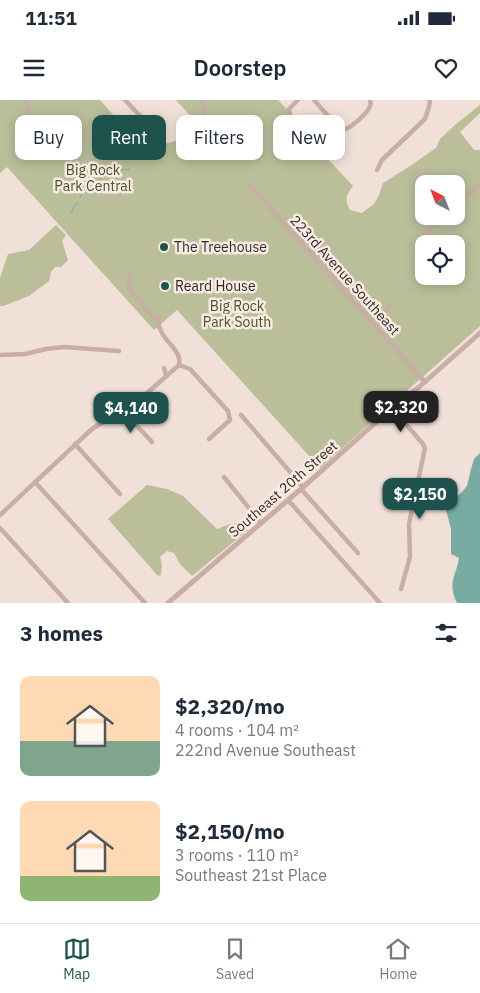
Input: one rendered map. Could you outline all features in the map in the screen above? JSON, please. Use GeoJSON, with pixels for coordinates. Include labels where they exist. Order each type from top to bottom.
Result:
{"type":"FeatureCollection","features":[{"type":"Feature","properties":{"kind":"street"},"geometry":{"type":"LineString","coordinates":[[26,100],[29,115]]}},
{"type":"Feature","properties":{"kind":"street"},"geometry":{"type":"LineString","coordinates":[[125,100],[139,115]]}},
{"type":"Feature","properties":{"kind":"street"},"geometry":{"type":"LineString","coordinates":[[202,100],[204,115]]}},
{"type":"Feature","properties":{"kind":"street"},"geometry":{"type":"LineString","coordinates":[[290,115],[289,109],[298,100]]}},
{"type":"Feature","properties":{"kind":"street"},"geometry":{"type":"LineString","coordinates":[[314,100],[339,128],[345,129],[368,110],[371,104],[370,100]]}},
{"type":"Feature","properties":{"kind":"street"},"geometry":{"type":"LineString","coordinates":[[377,170],[382,160],[425,120],[430,100]]}},
{"type":"Feature","properties":{"kind":"street","name":"223rd Avenue Southeast"},"geometry":{"type":"LineString","coordinates":[[248,184],[425,382]]}},
{"type":"Feature","properties":{"kind":"street"},"geometry":{"type":"LineString","coordinates":[[465,197],[480,184]]}},
{"type":"Feature","properties":{"kind":"street"},"geometry":{"type":"LineString","coordinates":[[424,233],[433,225]]}},
{"type":"Feature","properties":{"kind":"street"},"geometry":{"type":"LineString","coordinates":[[0,515],[92,428],[124,412],[179,365],[181,359],[163,337],[158,325],[158,318],[152,316],[129,287],[129,276]]}},
{"type":"Feature","properties":{"kind":"street"},"geometry":{"type":"LineString","coordinates":[[373,323],[391,306]]}},
{"type":"Feature","properties":{"kind":"street","name":"Southeast 20th Street"},"geometry":{"type":"LineString","coordinates":[[168,603],[480,333]]}},
{"type":"Feature","properties":{"kind":"street"},"geometry":{"type":"LineString","coordinates":[[0,355],[24,354],[64,347],[120,351]]}},
{"type":"Feature","properties":{"kind":"street"},"geometry":{"type":"LineString","coordinates":[[179,365],[190,369],[228,411],[230,420],[209,439]]}},
{"type":"Feature","properties":{"kind":"street"},"geometry":{"type":"LineString","coordinates":[[164,368],[166,376]]}},
{"type":"Feature","properties":{"kind":"street"},"geometry":{"type":"LineString","coordinates":[[392,408],[425,448],[409,524],[410,557],[401,589]]}},
{"type":"Feature","properties":{"kind":"street"},"geometry":{"type":"LineString","coordinates":[[124,412],[152,442]]}},
{"type":"Feature","properties":{"kind":"street"},"geometry":{"type":"LineString","coordinates":[[241,415],[358,553]]}},
{"type":"Feature","properties":{"kind":"street"},"geometry":{"type":"LineString","coordinates":[[75,444],[120,494]]}},
{"type":"Feature","properties":{"kind":"street"},"geometry":{"type":"LineString","coordinates":[[224,477],[261,523]]}},
{"type":"Feature","properties":{"kind":"street"},"geometry":{"type":"LineString","coordinates":[[36,482],[145,603]]}},
{"type":"Feature","properties":{"kind":"street"},"geometry":{"type":"LineString","coordinates":[[288,500],[380,603]]}},
{"type":"Feature","properties":{"kind":"street"},"geometry":{"type":"LineString","coordinates":[[0,528],[68,603]]}},
{"type":"Feature","properties":{"kind":"green space"},"geometry":{"type":"Polygon","coordinates":[[[0,100],[100,100],[113,115],[92,115],[92,160],[166,160],[166,144],[176,140],[176,160],[263,160],[263,115],[190,115],[176,100],[278,100],[292,115],[273,115],[273,160],[329,160],[353,186],[346,200],[350,210],[362,213],[374,204],[383,183],[436,148],[440,139],[480,105],[480,113],[460,132],[474,150],[480,150],[480,326],[320,468],[177,310],[154,330],[7,167],[0,173],[0,100]]]}},
{"type":"Feature","properties":{"kind":"green space"},"geometry":{"type":"Polygon","coordinates":[[[56,225],[66,235],[62,241],[68,260],[61,267],[55,267],[51,272],[49,281],[29,296],[0,306],[0,278],[8,254],[29,250],[56,225]]]}},
{"type":"Feature","properties":{"kind":"green space"},"geometry":{"type":"Polygon","coordinates":[[[147,485],[167,489],[183,496],[217,529],[238,523],[248,530],[192,576],[180,564],[174,553],[167,551],[160,557],[162,565],[161,575],[158,576],[108,519],[147,485]]]}},
{"type":"Feature","properties":{"kind":"water"},"geometry":{"type":"Polygon","coordinates":[[[480,453],[480,603],[457,603],[452,585],[459,558],[451,554],[451,529],[446,510],[449,502],[467,486],[474,459],[480,453]]]}},
{"type":"Feature","properties":{"kind":"waterway"},"geometry":{"type":"LineString","coordinates":[[80,198],[84,189],[92,186],[108,172],[129,169]]}},
{"type":"Feature","properties":{"kind":"waterway"},"geometry":{"type":"LineString","coordinates":[[71,212],[78,203]]}},
{"type":"Feature","properties":{"kind":"place","name":"The Treehouse"},"geometry":{"type":"Point","coordinates":[164,247]}},
{"type":"Feature","properties":{"kind":"place","name":"Reard House"},"geometry":{"type":"Point","coordinates":[165,286]}},
{"type":"Feature","properties":{"kind":"park label","name":"Big Rock Park Central"},"geometry":{"type":"Point","coordinates":[93,178]}},
{"type":"Feature","properties":{"kind":"park label","name":"Big Rock Park South"},"geometry":{"type":"Point","coordinates":[237,314]}}]}
